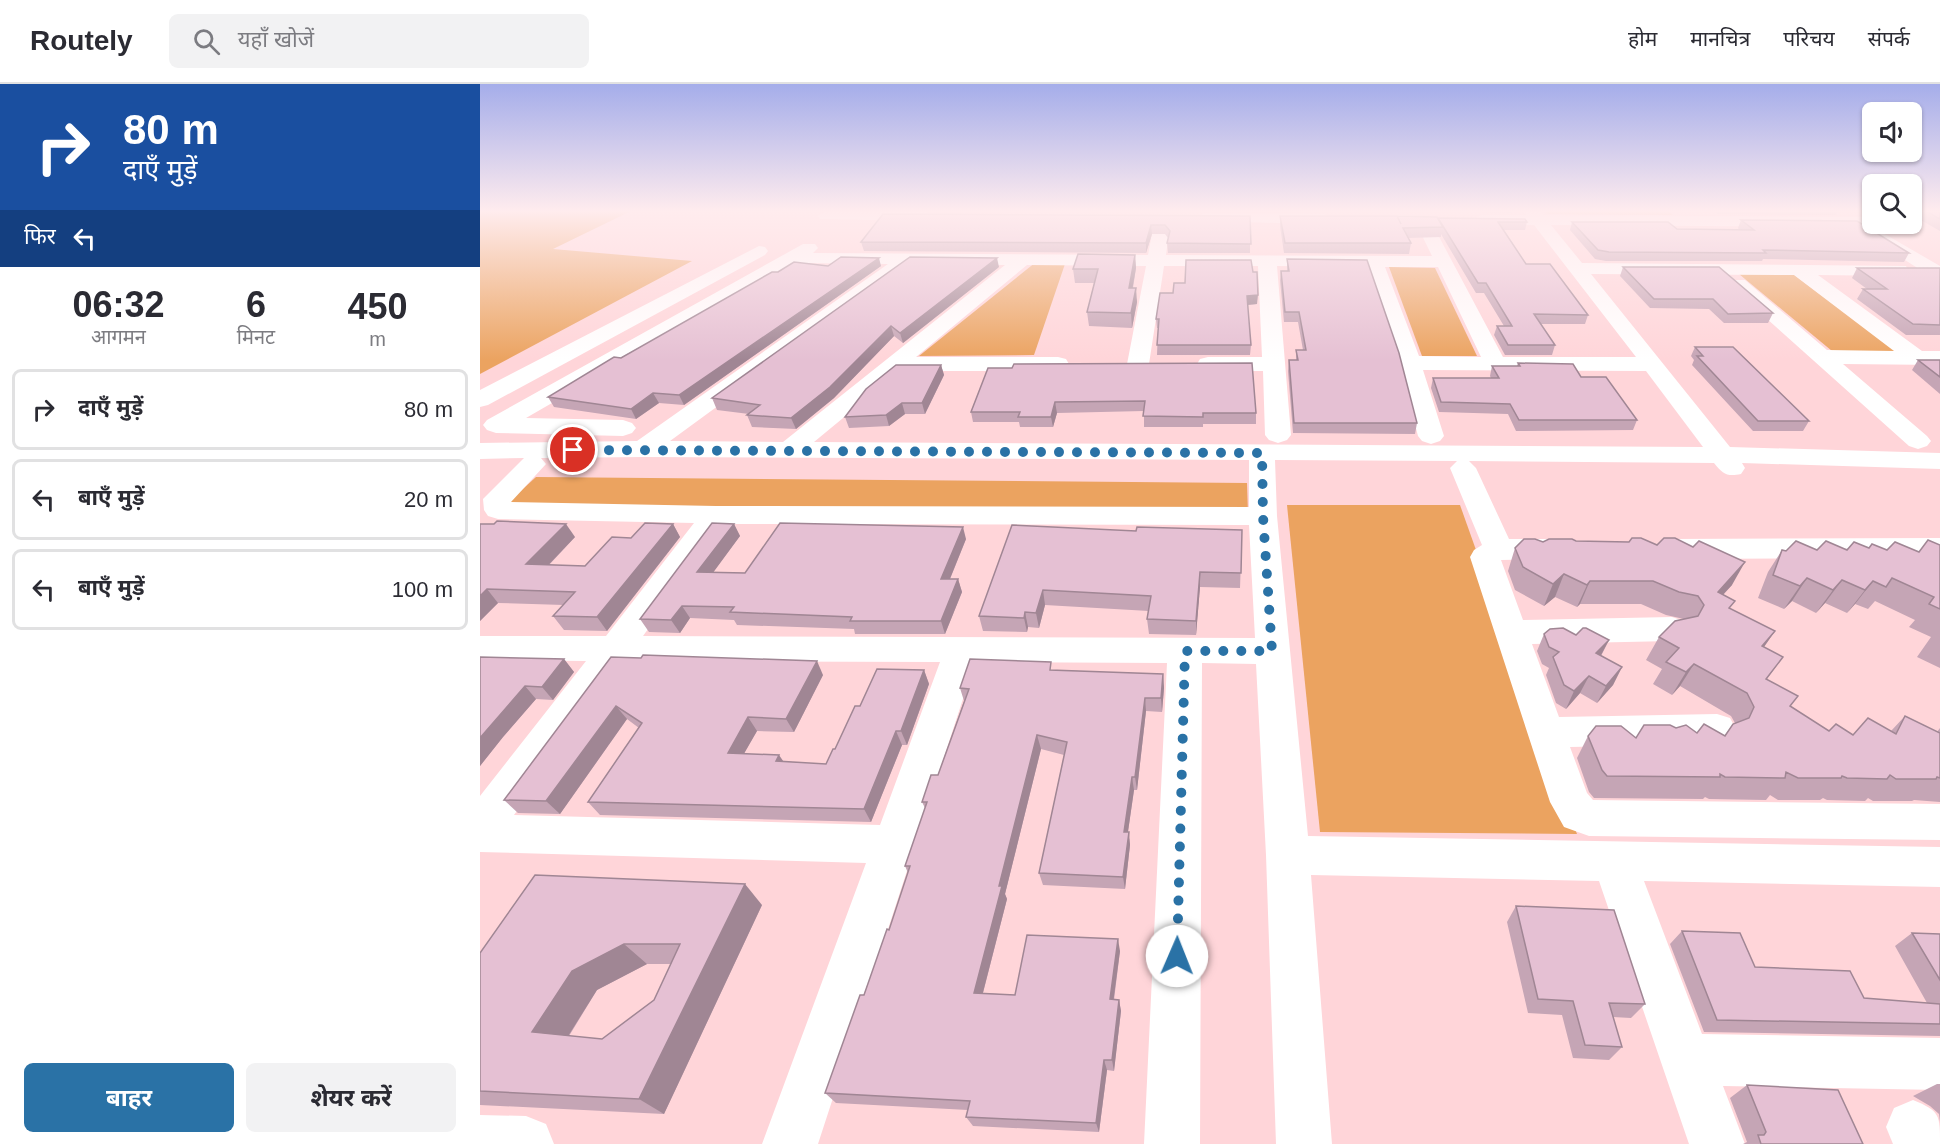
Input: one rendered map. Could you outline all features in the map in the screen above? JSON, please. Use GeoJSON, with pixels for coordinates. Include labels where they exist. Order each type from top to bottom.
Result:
{"type":"FeatureCollection","features":[{"type":"Feature","properties":{"kind":"street"},"geometry":{"type":"LineString","coordinates":[[480,400],[741,260]]}},
{"type":"Feature","properties":{"kind":"street"},"geometry":{"type":"LineString","coordinates":[[488,429],[788,260]]}},
{"type":"Feature","properties":{"kind":"street"},"geometry":{"type":"LineString","coordinates":[[643,449],[905,260]]}},
{"type":"Feature","properties":{"kind":"street"},"geometry":{"type":"LineString","coordinates":[[789,450],[1021,260]]}},
{"type":"Feature","properties":{"kind":"street"},"geometry":{"type":"LineString","coordinates":[[1138,364],[1156,260]]}},
{"type":"Feature","properties":{"kind":"street"},"geometry":{"type":"LineString","coordinates":[[1208,260],[1443,262],[1496,364]]}},
{"type":"Feature","properties":{"kind":"street"},"geometry":{"type":"LineString","coordinates":[[1570,260],[1723,455]]}},
{"type":"Feature","properties":{"kind":"street"},"geometry":{"type":"LineString","coordinates":[[1922,260],[1937,272]]}},
{"type":"Feature","properties":{"kind":"street"},"geometry":{"type":"LineString","coordinates":[[1267,261],[1273,364],[1263,516],[1288,855],[1304,1144]]}},
{"type":"Feature","properties":{"kind":"street"},"geometry":{"type":"LineString","coordinates":[[1374,262],[1410,363],[1431,436]]}},
{"type":"Feature","properties":{"kind":"street"},"geometry":{"type":"LineString","coordinates":[[1576,268],[1937,272]]}},
{"type":"Feature","properties":{"kind":"street"},"geometry":{"type":"LineString","coordinates":[[1721,269],[1822,357],[1929,441]]}},
{"type":"Feature","properties":{"kind":"street"},"geometry":{"type":"LineString","coordinates":[[1798,269],[1917,358]]}},
{"type":"Feature","properties":{"kind":"street"},"geometry":{"type":"LineString","coordinates":[[1822,357],[1940,358]]}},
{"type":"Feature","properties":{"kind":"street"},"geometry":{"type":"LineString","coordinates":[[1410,363],[1653,364]]}},
{"type":"Feature","properties":{"kind":"street"},"geometry":{"type":"LineString","coordinates":[[894,364],[1080,364]]}},
{"type":"Feature","properties":{"kind":"street"},"geometry":{"type":"LineString","coordinates":[[1114,364],[1160,364]]}},
{"type":"Feature","properties":{"kind":"street"},"geometry":{"type":"LineString","coordinates":[[1183,364],[1273,364]]}},
{"type":"Feature","properties":{"kind":"street"},"geometry":{"type":"LineString","coordinates":[[488,429],[813,431],[980,442]]}},
{"type":"Feature","properties":{"kind":"street"},"geometry":{"type":"LineString","coordinates":[[1268,452],[1431,436],[1723,455],[1940,475]]}},
{"type":"Feature","properties":{"kind":"street"},"geometry":{"type":"LineString","coordinates":[[480,452],[643,449],[789,450],[980,442],[1144,443],[1463,468],[1723,455],[1929,441]]}},
{"type":"Feature","properties":{"kind":"street"},"geometry":{"type":"LineString","coordinates":[[480,464],[1268,452],[1723,455],[1940,461]]}},
{"type":"Feature","properties":{"kind":"street"},"geometry":{"type":"LineString","coordinates":[[533,464],[497,499],[498,510],[716,515],[1263,516]]}},
{"type":"Feature","properties":{"kind":"street"},"geometry":{"type":"LineString","coordinates":[[1463,468],[1499,549]]}},
{"type":"Feature","properties":{"kind":"street"},"geometry":{"type":"LineString","coordinates":[[480,828],[716,515]]}},
{"type":"Feature","properties":{"kind":"street"},"geometry":{"type":"LineString","coordinates":[[1642,549],[1940,548]]}},
{"type":"Feature","properties":{"kind":"street"},"geometry":{"type":"LineString","coordinates":[[1583,549],[1499,549],[1485,554],[1485,560],[1570,802],[1579,814],[1590,818],[1711,821],[1940,822]]}},
{"type":"Feature","properties":{"kind":"street"},"geometry":{"type":"LineString","coordinates":[[1511,632],[1672,629]]}},
{"type":"Feature","properties":{"kind":"street"},"geometry":{"type":"LineString","coordinates":[[480,648],[1272,651]]}},
{"type":"Feature","properties":{"kind":"street"},"geometry":{"type":"LineString","coordinates":[[790,1144],[963,650]]}},
{"type":"Feature","properties":{"kind":"street"},"geometry":{"type":"LineString","coordinates":[[1172,1144],[1185,651]]}},
{"type":"Feature","properties":{"kind":"street"},"geometry":{"type":"LineString","coordinates":[[1545,732],[1717,729]]}},
{"type":"Feature","properties":{"kind":"street"},"geometry":{"type":"LineString","coordinates":[[480,833],[895,844]]}},
{"type":"Feature","properties":{"kind":"street"},"geometry":{"type":"LineString","coordinates":[[1288,855],[1940,867]]}},
{"type":"Feature","properties":{"kind":"street"},"geometry":{"type":"LineString","coordinates":[[1614,861],[1717,1144]]}},
{"type":"Feature","properties":{"kind":"street"},"geometry":{"type":"LineString","coordinates":[[1686,1060],[1940,1064]]}},
{"type":"Feature","properties":{"kind":"street"},"geometry":{"type":"LineString","coordinates":[[480,1143],[526,1144]]}},
{"type":"Feature","properties":{"kind":"shaded area"},"geometry":{"type":"Polygon","coordinates":[[[480,260],[692,261],[480,374],[480,260]]]}},
{"type":"Feature","properties":{"kind":"shaded area"},"geometry":{"type":"Polygon","coordinates":[[[1066,261],[1034,355],[919,356],[1036,262],[1066,261]]]}},
{"type":"Feature","properties":{"kind":"shaded area"},"geometry":{"type":"Polygon","coordinates":[[[1389,267],[1435,268],[1477,356],[1422,356],[1389,267]]]}},
{"type":"Feature","properties":{"kind":"shaded area"},"geometry":{"type":"Polygon","coordinates":[[[1739,274],[1793,274],[1896,351],[1832,351],[1739,274]]]}},
{"type":"Feature","properties":{"kind":"shaded area"},"geometry":{"type":"Polygon","coordinates":[[[536,477],[1247,483],[1248,514],[503,507],[536,477]]]}},
{"type":"Feature","properties":{"kind":"shaded area"},"geometry":{"type":"Polygon","coordinates":[[[1287,505],[1460,505],[1577,834],[1320,832],[1287,505]]]}},
{"type":"Feature","properties":{"kind":"building"},"geometry":{"type":"Polygon","coordinates":[[[836,260],[875,260],[679,395],[653,393],[631,409],[548,397],[614,357],[621,358],[772,272],[778,272],[794,262],[828,266],[836,260]]]}},
{"type":"Feature","properties":{"kind":"building"},"geometry":{"type":"Polygon","coordinates":[[[905,260],[994,260],[900,333],[891,326],[830,387],[791,418],[747,415],[760,405],[712,398],[905,260]]]}},
{"type":"Feature","properties":{"kind":"building"},"geometry":{"type":"Polygon","coordinates":[[[1076,260],[1134,260],[1129,288],[1136,288],[1131,313],[1087,312],[1098,269],[1073,269],[1076,260]]]}},
{"type":"Feature","properties":{"kind":"building"},"geometry":{"type":"Polygon","coordinates":[[[1186,260],[1251,260],[1253,272],[1257,272],[1258,295],[1247,296],[1251,345],[1157,345],[1159,319],[1156,319],[1160,293],[1173,293],[1174,283],[1185,283],[1186,260]]]}},
{"type":"Feature","properties":{"kind":"building"},"geometry":{"type":"Polygon","coordinates":[[[1287,260],[1367,260],[1399,353],[1417,423],[1294,423],[1289,360],[1298,360],[1296,350],[1306,350],[1299,312],[1285,312],[1281,271],[1289,271],[1287,260]]]}},
{"type":"Feature","properties":{"kind":"building"},"geometry":{"type":"Polygon","coordinates":[[[1464,260],[1524,260],[1526,264],[1550,264],[1588,315],[1534,314],[1555,345],[1508,345],[1497,326],[1512,326],[1486,283],[1478,283],[1464,260]]]}},
{"type":"Feature","properties":{"kind":"building"},"geometry":{"type":"Polygon","coordinates":[[[1623,267],[1719,267],[1773,313],[1728,314],[1713,299],[1654,299],[1623,267]]]}},
{"type":"Feature","properties":{"kind":"building"},"geometry":{"type":"Polygon","coordinates":[[[1857,268],[1940,268],[1940,325],[1913,324],[1863,289],[1887,289],[1857,268]]]}},
{"type":"Feature","properties":{"kind":"building"},"geometry":{"type":"Polygon","coordinates":[[[1695,347],[1733,347],[1809,421],[1758,421],[1697,356],[1703,356],[1695,347]]]}},
{"type":"Feature","properties":{"kind":"building"},"geometry":{"type":"Polygon","coordinates":[[[1918,360],[1940,360],[1940,377],[1918,360]]]}},
{"type":"Feature","properties":{"kind":"building"},"geometry":{"type":"Polygon","coordinates":[[[1252,363],[1256,413],[1203,413],[1203,417],[1143,416],[1145,401],[1055,402],[1051,417],[1018,417],[1020,412],[971,412],[988,368],[1012,368],[1014,364],[1252,363]]]}},
{"type":"Feature","properties":{"kind":"building"},"geometry":{"type":"Polygon","coordinates":[[[1518,363],[1573,364],[1581,377],[1606,377],[1637,420],[1519,420],[1510,404],[1441,402],[1433,378],[1499,378],[1492,366],[1520,366],[1518,363]]]}},
{"type":"Feature","properties":{"kind":"building"},"geometry":{"type":"Polygon","coordinates":[[[896,365],[941,365],[922,403],[902,403],[886,415],[845,417],[866,389],[896,365]]]}},
{"type":"Feature","properties":{"kind":"building"},"geometry":{"type":"Polygon","coordinates":[[[497,521],[566,524],[526,564],[585,566],[612,537],[631,538],[645,523],[673,524],[597,617],[553,616],[575,592],[487,589],[480,596],[480,524],[494,524],[497,521]]]}},
{"type":"Feature","properties":{"kind":"building"},"geometry":{"type":"Polygon","coordinates":[[[712,523],[734,524],[697,572],[745,573],[780,523],[963,527],[941,579],[958,579],[941,621],[850,621],[852,617],[730,612],[734,607],[682,606],[671,620],[640,619],[712,523]]]}},
{"type":"Feature","properties":{"kind":"building"},"geometry":{"type":"Polygon","coordinates":[[[1012,525],[1136,531],[1137,527],[1242,530],[1241,573],[1200,572],[1196,621],[1147,619],[1151,596],[1043,590],[1036,613],[1025,612],[1024,618],[979,616],[1012,525]]]}},
{"type":"Feature","properties":{"kind":"building"},"geometry":{"type":"Polygon","coordinates":[[[1632,538],[1641,538],[1657,545],[1664,538],[1675,538],[1693,547],[1699,541],[1745,562],[1718,592],[1735,601],[1729,608],[1775,631],[1762,646],[1783,657],[1766,679],[1798,696],[1790,706],[1829,731],[1836,724],[1853,735],[1868,718],[1896,734],[1905,716],[1940,733],[1940,778],[1896,779],[1890,775],[1887,779],[1842,776],[1841,778],[1798,778],[1786,772],[1785,778],[1725,777],[1720,774],[1720,777],[1607,776],[1602,770],[1588,736],[1596,726],[1621,726],[1636,738],[1644,725],[1670,725],[1676,728],[1686,725],[1697,733],[1704,724],[1725,736],[1733,724],[1749,718],[1754,707],[1747,693],[1694,664],[1686,672],[1666,662],[1679,648],[1659,637],[1675,621],[1698,616],[1704,605],[1698,596],[1679,592],[1653,581],[1590,581],[1587,585],[1564,574],[1553,584],[1523,567],[1515,548],[1524,539],[1543,542],[1549,539],[1572,539],[1629,542],[1632,538]]]}},
{"type":"Feature","properties":{"kind":"building"},"geometry":{"type":"Polygon","coordinates":[[[1928,540],[1940,545],[1940,609],[1929,604],[1934,597],[1892,578],[1886,587],[1873,581],[1865,590],[1842,580],[1833,590],[1807,578],[1800,586],[1773,575],[1782,550],[1786,551],[1796,541],[1817,550],[1826,541],[1847,550],[1854,542],[1869,548],[1872,544],[1887,550],[1895,542],[1919,552],[1928,540]]]}},
{"type":"Feature","properties":{"kind":"building"},"geometry":{"type":"Polygon","coordinates":[[[1563,628],[1576,635],[1586,628],[1609,640],[1596,653],[1622,667],[1606,686],[1589,676],[1574,691],[1564,685],[1553,657],[1559,652],[1549,647],[1544,634],[1550,629],[1563,628]]]}},
{"type":"Feature","properties":{"kind":"building"},"geometry":{"type":"Polygon","coordinates":[[[643,655],[817,661],[786,719],[748,717],[728,753],[779,755],[776,761],[826,764],[855,706],[860,706],[877,669],[924,670],[901,731],[896,731],[864,809],[588,802],[642,723],[616,706],[546,801],[504,800],[611,657],[641,658],[643,655]]]}},
{"type":"Feature","properties":{"kind":"building"},"geometry":{"type":"Polygon","coordinates":[[[480,657],[564,659],[542,687],[525,686],[480,738],[480,657]]]}},
{"type":"Feature","properties":{"kind":"building"},"geometry":{"type":"Polygon","coordinates":[[[970,659],[1051,662],[1050,670],[1163,674],[1161,698],[1145,698],[1135,777],[1132,777],[1124,832],[1129,832],[1123,877],[1039,873],[1067,742],[1037,735],[999,886],[1002,886],[974,993],[1015,995],[1027,935],[1118,939],[1110,999],[1119,1000],[1112,1060],[1104,1060],[1096,1123],[966,1117],[970,1101],[825,1093],[860,995],[864,995],[887,929],[889,930],[910,866],[905,866],[927,802],[922,802],[931,775],[938,775],[969,689],[960,688],[970,659]]]}},
{"type":"Feature","properties":{"kind":"building"},"geometry":{"type":"Polygon","coordinates":[[[535,875],[745,884],[639,1099],[480,1091],[480,953],[535,875]],[[624,944],[572,971],[532,1032],[602,1039],[654,1000],[680,944],[624,944]]]}},
{"type":"Feature","properties":{"kind":"building"},"geometry":{"type":"Polygon","coordinates":[[[1516,906],[1614,910],[1645,1004],[1609,1003],[1622,1047],[1585,1045],[1573,1001],[1538,999],[1516,906]]]}},
{"type":"Feature","properties":{"kind":"building"},"geometry":{"type":"Polygon","coordinates":[[[1682,931],[1740,933],[1755,967],[1850,971],[1864,998],[1940,1004],[1940,1024],[1717,1020],[1682,931]]]}},
{"type":"Feature","properties":{"kind":"building"},"geometry":{"type":"Polygon","coordinates":[[[1912,933],[1940,934],[1940,980],[1912,933]]]}},
{"type":"Feature","properties":{"kind":"building"},"geometry":{"type":"Polygon","coordinates":[[[1747,1085],[1838,1090],[1863,1144],[1761,1144],[1758,1135],[1764,1135],[1766,1132],[1747,1085]]]}},
{"type":"Feature","properties":{"kind":"route"},"geometry":{"type":"LineString","coordinates":[[573,450],[1262,453],[1263,516],[1272,651],[1185,651],[1177,956]]}}]}
